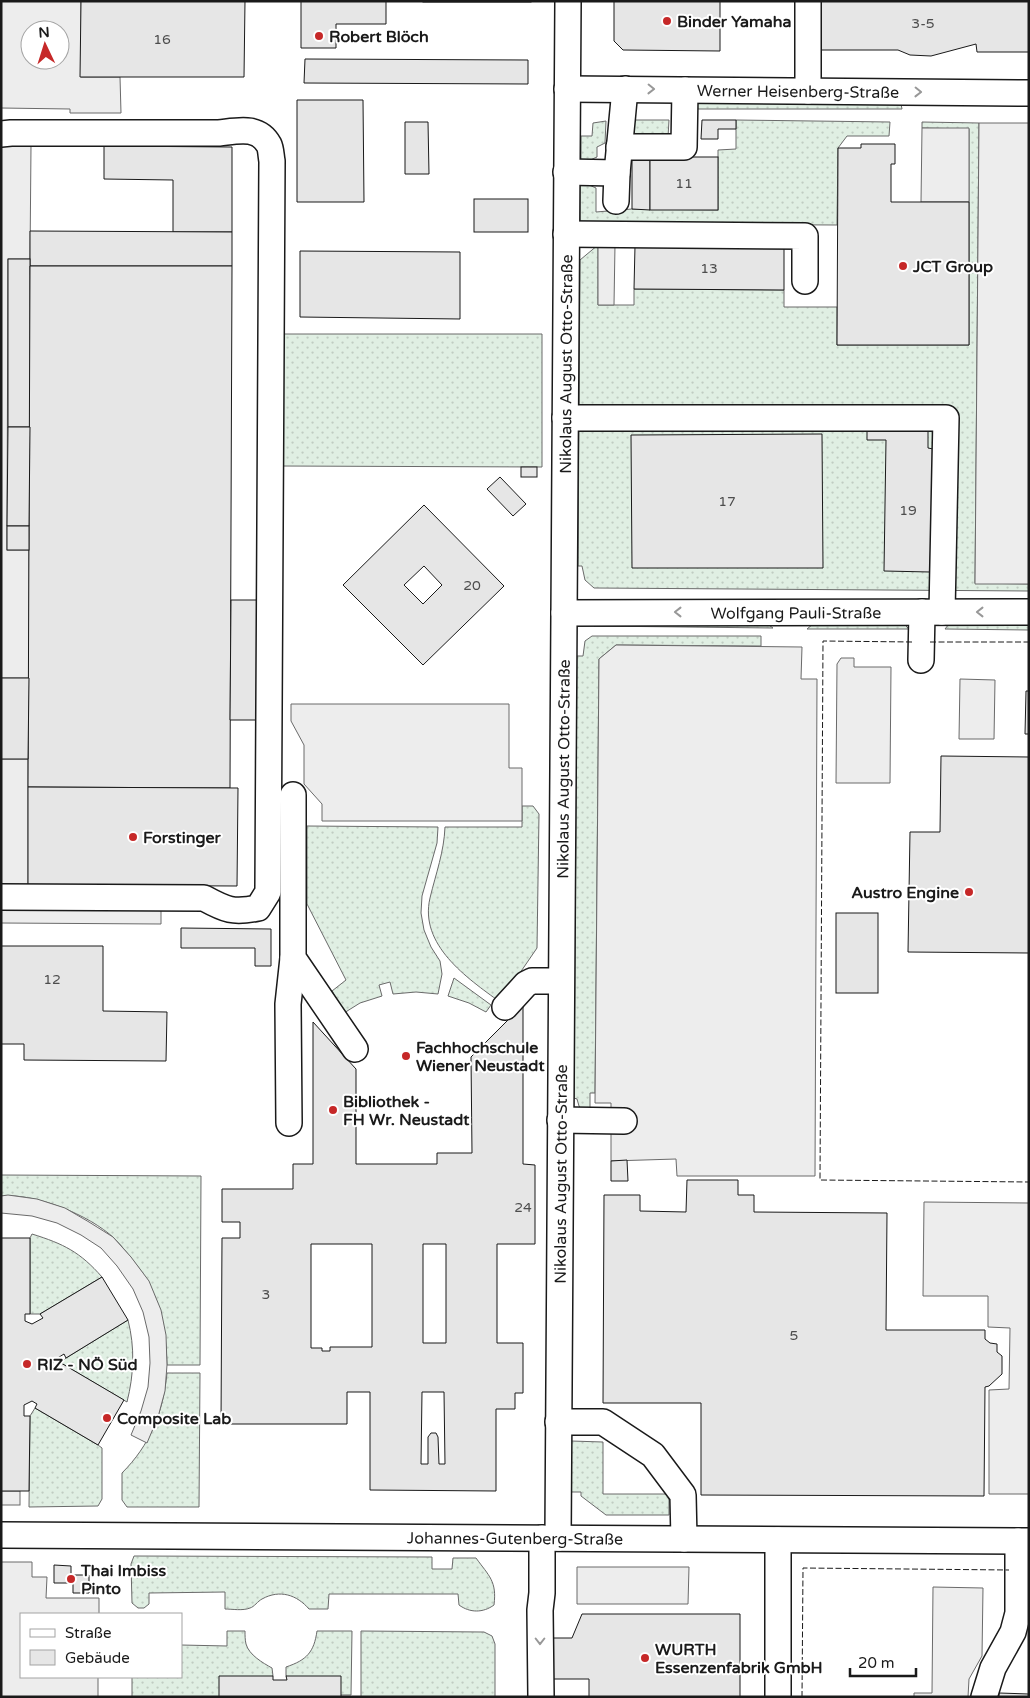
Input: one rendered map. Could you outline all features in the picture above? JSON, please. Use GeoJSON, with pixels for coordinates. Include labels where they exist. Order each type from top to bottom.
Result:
{"type":"FeatureCollection","features":[{"type":"Feature","properties":{"kind":"street","name":"Nikolaus August Otto-Straße"},"geometry":{"type":"LineString","coordinates":[[541,1697],[540,1610],[550,1538],[558,1422],[568,1]]}},
{"type":"Feature","properties":{"kind":"street"},"geometry":{"type":"LineString","coordinates":[[808,1],[808,91]]}},
{"type":"Feature","properties":{"kind":"street","name":"Werner Heisenberg-Straße"},"geometry":{"type":"LineString","coordinates":[[567,89],[1029,94]]}},
{"type":"Feature","properties":{"kind":"street"},"geometry":{"type":"LineString","coordinates":[[616,201],[625,89]]}},
{"type":"Feature","properties":{"kind":"street"},"geometry":{"type":"LineString","coordinates":[[619,147],[684,147],[685,90]]}},
{"type":"Feature","properties":{"kind":"street"},"geometry":{"type":"LineString","coordinates":[[1,134],[219,134],[243,130],[257,133],[269,145],[272,171],[268,892],[258,908],[241,912],[225,909],[204,898],[1,897]]}},
{"type":"Feature","properties":{"kind":"street"},"geometry":{"type":"LineString","coordinates":[[566,172],[617,173]]}},
{"type":"Feature","properties":{"kind":"street"},"geometry":{"type":"LineString","coordinates":[[566,234],[805,236],[805,281]]}},
{"type":"Feature","properties":{"kind":"street"},"geometry":{"type":"LineString","coordinates":[[565,418],[946,418],[932,612],[922,660]]}},
{"type":"Feature","properties":{"kind":"street","name":"Wolfgang Pauli-Straße"},"geometry":{"type":"LineString","coordinates":[[564,613],[1029,612]]}},
{"type":"Feature","properties":{"kind":"street"},"geometry":{"type":"LineString","coordinates":[[289,1123],[288,1004],[293,958],[293,795]]}},
{"type":"Feature","properties":{"kind":"street"},"geometry":{"type":"LineString","coordinates":[[293,958],[355,1049]]}},
{"type":"Feature","properties":{"kind":"street"},"geometry":{"type":"LineString","coordinates":[[504,1007],[526,984],[532,981],[561,981]]}},
{"type":"Feature","properties":{"kind":"street"},"geometry":{"type":"LineString","coordinates":[[560,1127],[624,1128]]}},
{"type":"Feature","properties":{"kind":"street"},"geometry":{"type":"LineString","coordinates":[[558,1422],[603,1422],[653,1455],[683,1495],[684,1539]]}},
{"type":"Feature","properties":{"kind":"street","name":"Johannes-Gutenberg-Straße"},"geometry":{"type":"LineString","coordinates":[[1,1535],[1023,1541]]}},
{"type":"Feature","properties":{"kind":"street"},"geometry":{"type":"LineString","coordinates":[[778,1540],[778,1697]]}},
{"type":"Feature","properties":{"kind":"street"},"geometry":{"type":"LineString","coordinates":[[984,1697],[993,1668],[1013,1632],[1018,1614],[1023,1541]]}},
{"type":"Feature","properties":{"kind":"green space"},"geometry":{"type":"Polygon","coordinates":[[[696,103],[901,104],[902,109],[698,109],[696,103]]]}},
{"type":"Feature","properties":{"kind":"green space"},"geometry":{"type":"Polygon","coordinates":[[[634,120],[669,120],[668,137],[634,137],[634,120]]]}},
{"type":"Feature","properties":{"kind":"green space"},"geometry":{"type":"Polygon","coordinates":[[[736,120],[890,122],[889,136],[847,136],[838,148],[837,225],[612,224],[580,228],[580,181],[596,188],[596,212],[632,209],[718,210],[718,150],[736,149],[736,120]]]}},
{"type":"Feature","properties":{"kind":"green space"},"geometry":{"type":"Polygon","coordinates":[[[606,121],[605,143],[597,147],[597,157],[581,164],[581,136],[592,136],[593,123],[606,121]]]}},
{"type":"Feature","properties":{"kind":"green space"},"geometry":{"type":"Polygon","coordinates":[[[922,122],[979,123],[975,583],[1029,584],[1029,591],[594,588],[585,580],[582,566],[578,566],[580,260],[598,245],[598,305],[634,305],[634,289],[784,290],[784,307],[837,307],[837,345],[969,345],[969,129],[922,128],[922,122]]]}},
{"type":"Feature","properties":{"kind":"green space"},"geometry":{"type":"Polygon","coordinates":[[[281,334],[542,334],[542,467],[280,466],[281,334]]]}},
{"type":"Feature","properties":{"kind":"green space"},"geometry":{"type":"Polygon","coordinates":[[[605,621],[766,623],[773,628],[594,626],[605,621]]]}},
{"type":"Feature","properties":{"kind":"green space"},"geometry":{"type":"Polygon","coordinates":[[[813,624],[904,624],[909,629],[807,629],[813,624]]]}},
{"type":"Feature","properties":{"kind":"green space"},"geometry":{"type":"Polygon","coordinates":[[[949,624],[1029,625],[1029,630],[945,629],[949,624]]]}},
{"type":"Feature","properties":{"kind":"green space"},"geometry":{"type":"Polygon","coordinates":[[[592,636],[761,636],[761,646],[616,645],[599,659],[595,1093],[590,1093],[590,1112],[583,1111],[577,1099],[574,1098],[577,656],[583,656],[585,641],[592,636]]]}},
{"type":"Feature","properties":{"kind":"green space"},"geometry":{"type":"Polygon","coordinates":[[[522,806],[533,806],[539,814],[537,948],[500,1002],[460,971],[448,959],[432,931],[428,915],[445,827],[522,827],[522,806]]]}},
{"type":"Feature","properties":{"kind":"green space"},"geometry":{"type":"Polygon","coordinates":[[[307,826],[438,827],[437,843],[422,896],[421,913],[424,930],[431,947],[440,961],[442,974],[438,994],[416,992],[393,994],[390,982],[379,985],[382,996],[360,1003],[344,1013],[332,991],[346,980],[307,904],[307,826]]]}},
{"type":"Feature","properties":{"kind":"green space"},"geometry":{"type":"Polygon","coordinates":[[[454,978],[491,1005],[486,1012],[469,1003],[448,996],[454,978]]]}},
{"type":"Feature","properties":{"kind":"green space"},"geometry":{"type":"Polygon","coordinates":[[[1,1175],[201,1176],[200,1365],[167,1365],[163,1323],[154,1294],[139,1268],[114,1238],[91,1221],[61,1207],[30,1198],[1,1196],[1,1175]]]}},
{"type":"Feature","properties":{"kind":"green space"},"geometry":{"type":"Polygon","coordinates":[[[32,1234],[71,1250],[86,1261],[102,1277],[40,1314],[30,1314],[30,1238],[32,1234]]]}},
{"type":"Feature","properties":{"kind":"green space"},"geometry":{"type":"Polygon","coordinates":[[[128,1320],[133,1361],[127,1402],[61,1363],[66,1358],[128,1320]]]}},
{"type":"Feature","properties":{"kind":"green space"},"geometry":{"type":"Polygon","coordinates":[[[167,1373],[200,1373],[199,1507],[127,1507],[122,1500],[122,1473],[140,1451],[154,1428],[162,1402],[167,1373]]]}},
{"type":"Feature","properties":{"kind":"green space"},"geometry":{"type":"Polygon","coordinates":[[[35,1408],[102,1448],[102,1499],[98,1506],[29,1507],[30,1416],[35,1408]]]}},
{"type":"Feature","properties":{"kind":"green space"},"geometry":{"type":"Polygon","coordinates":[[[571,1441],[603,1442],[603,1494],[669,1494],[669,1515],[606,1515],[581,1496],[581,1492],[571,1492],[571,1441]]]}},
{"type":"Feature","properties":{"kind":"green space"},"geometry":{"type":"Polygon","coordinates":[[[134,1556],[432,1557],[432,1569],[452,1569],[453,1558],[476,1558],[491,1579],[495,1597],[494,1605],[481,1611],[468,1610],[459,1605],[458,1594],[329,1594],[328,1609],[309,1609],[294,1597],[275,1594],[260,1600],[250,1608],[225,1609],[225,1592],[149,1593],[149,1604],[144,1608],[138,1608],[132,1603],[131,1564],[134,1556]]]}},
{"type":"Feature","properties":{"kind":"green space"},"geometry":{"type":"Polygon","coordinates":[[[227,1631],[245,1631],[245,1641],[250,1652],[272,1668],[273,1676],[219,1697],[132,1697],[132,1678],[182,1678],[182,1645],[227,1646],[227,1631]]]}},
{"type":"Feature","properties":{"kind":"green space"},"geometry":{"type":"Polygon","coordinates":[[[317,1631],[352,1631],[351,1695],[341,1695],[286,1676],[286,1667],[304,1658],[311,1650],[317,1631]]]}},
{"type":"Feature","properties":{"kind":"green space"},"geometry":{"type":"Polygon","coordinates":[[[361,1631],[484,1632],[492,1636],[495,1644],[495,1697],[361,1697],[361,1631]]]}},
{"type":"Feature","properties":{"kind":"shaded area"},"geometry":{"type":"Polygon","coordinates":[[[1,1],[81,1],[81,77],[120,77],[121,113],[70,113],[70,109],[1,108],[1,1]]]}},
{"type":"Feature","properties":{"kind":"shaded area"},"geometry":{"type":"Polygon","coordinates":[[[979,123],[1029,123],[1029,584],[975,584],[979,123]]]}},
{"type":"Feature","properties":{"kind":"shaded area"},"geometry":{"type":"Polygon","coordinates":[[[922,128],[969,128],[969,202],[921,202],[922,128]]]}},
{"type":"Feature","properties":{"kind":"shaded area"},"geometry":{"type":"Polygon","coordinates":[[[1,146],[31,146],[30,259],[8,259],[7,550],[29,550],[29,678],[1,678],[1,146]]]}},
{"type":"Feature","properties":{"kind":"shaded area"},"geometry":{"type":"Polygon","coordinates":[[[598,245],[615,245],[614,305],[598,305],[598,245]]]}},
{"type":"Feature","properties":{"kind":"shaded area"},"geometry":{"type":"Polygon","coordinates":[[[616,645],[802,647],[801,679],[817,679],[815,1176],[677,1176],[676,1159],[611,1161],[611,1103],[595,1103],[599,659],[616,645]]]}},
{"type":"Feature","properties":{"kind":"shaded area"},"geometry":{"type":"Polygon","coordinates":[[[841,658],[854,658],[854,667],[891,667],[890,783],[836,783],[837,664],[841,658]]]}},
{"type":"Feature","properties":{"kind":"shaded area"},"geometry":{"type":"Polygon","coordinates":[[[960,679],[995,680],[994,739],[959,739],[960,679]]]}},
{"type":"Feature","properties":{"kind":"shaded area"},"geometry":{"type":"Polygon","coordinates":[[[291,704],[509,704],[509,768],[522,768],[522,821],[322,821],[322,804],[304,784],[304,745],[291,721],[291,704]]]}},
{"type":"Feature","properties":{"kind":"shaded area"},"geometry":{"type":"Polygon","coordinates":[[[1,759],[28,759],[28,885],[161,907],[161,924],[1,923],[1,759]]]}},
{"type":"Feature","properties":{"kind":"shaded area"},"geometry":{"type":"Polygon","coordinates":[[[8,1195],[37,1199],[65,1208],[89,1222],[113,1237],[149,1281],[161,1310],[166,1335],[167,1365],[165,1391],[158,1417],[147,1443],[131,1435],[148,1387],[150,1363],[149,1337],[143,1312],[133,1289],[117,1266],[101,1248],[81,1235],[57,1223],[32,1216],[1,1213],[1,1196],[8,1195]]]}},
{"type":"Feature","properties":{"kind":"shaded area"},"geometry":{"type":"Polygon","coordinates":[[[924,1202],[1029,1203],[1029,1494],[989,1494],[989,1390],[1009,1389],[1010,1328],[988,1327],[988,1296],[923,1296],[924,1202]]]}},
{"type":"Feature","properties":{"kind":"shaded area"},"geometry":{"type":"Polygon","coordinates":[[[1,1491],[20,1491],[20,1505],[1,1505],[1,1491]]]}},
{"type":"Feature","properties":{"kind":"shaded area"},"geometry":{"type":"Polygon","coordinates":[[[1,1562],[32,1562],[32,1577],[47,1577],[46,1598],[99,1598],[99,1613],[20,1613],[20,1678],[98,1678],[98,1697],[1,1697],[1,1562]]]}},
{"type":"Feature","properties":{"kind":"shaded area"},"geometry":{"type":"Polygon","coordinates":[[[577,1567],[689,1567],[688,1604],[577,1604],[577,1567]]]}},
{"type":"Feature","properties":{"kind":"shaded area"},"geometry":{"type":"Polygon","coordinates":[[[933,1587],[983,1588],[982,1656],[969,1679],[968,1697],[914,1697],[914,1693],[932,1693],[933,1587]]]}},
{"type":"Feature","properties":{"kind":"building"},"geometry":{"type":"Polygon","coordinates":[[[81,1],[245,1],[244,77],[80,77],[81,1]]]}},
{"type":"Feature","properties":{"kind":"building","name":"Robert Blöch"},"geometry":{"type":"Polygon","coordinates":[[[301,1],[386,1],[386,24],[336,24],[336,48],[301,48],[301,1]]]}},
{"type":"Feature","properties":{"kind":"building"},"geometry":{"type":"Polygon","coordinates":[[[531,1],[531,2],[423,2],[531,1]]]}},
{"type":"Feature","properties":{"kind":"building","name":"Binder Yamaha"},"geometry":{"type":"Polygon","coordinates":[[[614,1],[720,1],[720,51],[623,50],[614,41],[614,1]]]}},
{"type":"Feature","properties":{"kind":"building"},"geometry":{"type":"Polygon","coordinates":[[[818,1],[1029,1],[1029,52],[977,52],[976,44],[931,56],[910,55],[898,50],[817,50],[818,1]]]}},
{"type":"Feature","properties":{"kind":"building"},"geometry":{"type":"Polygon","coordinates":[[[305,59],[528,60],[528,84],[304,83],[305,59]]]}},
{"type":"Feature","properties":{"kind":"building"},"geometry":{"type":"Polygon","coordinates":[[[297,100],[363,100],[364,202],[297,202],[297,100]]]}},
{"type":"Feature","properties":{"kind":"building"},"geometry":{"type":"Polygon","coordinates":[[[702,120],[736,120],[736,129],[718,129],[718,139],[701,139],[702,120]]]}},
{"type":"Feature","properties":{"kind":"building"},"geometry":{"type":"Polygon","coordinates":[[[405,122],[428,122],[429,174],[405,174],[405,122]]]}},
{"type":"Feature","properties":{"kind":"building","name":"JCT Group"},"geometry":{"type":"Polygon","coordinates":[[[861,144],[895,144],[895,164],[891,164],[891,202],[969,202],[969,345],[837,345],[838,148],[861,148],[861,144]]]}},
{"type":"Feature","properties":{"kind":"building"},"geometry":{"type":"Polygon","coordinates":[[[104,146],[232,147],[232,232],[173,232],[173,180],[104,179],[104,146]]]}},
{"type":"Feature","properties":{"kind":"building"},"geometry":{"type":"Polygon","coordinates":[[[632,157],[650,157],[650,210],[632,209],[632,157]]]}},
{"type":"Feature","properties":{"kind":"building"},"geometry":{"type":"Polygon","coordinates":[[[650,157],[718,157],[718,210],[650,210],[650,157]]]}},
{"type":"Feature","properties":{"kind":"building"},"geometry":{"type":"Polygon","coordinates":[[[474,199],[528,199],[528,232],[474,232],[474,199]]]}},
{"type":"Feature","properties":{"kind":"building"},"geometry":{"type":"Polygon","coordinates":[[[30,231],[232,232],[232,266],[30,266],[30,231]]]}},
{"type":"Feature","properties":{"kind":"building"},"geometry":{"type":"Polygon","coordinates":[[[635,246],[784,248],[784,290],[634,289],[635,246]]]}},
{"type":"Feature","properties":{"kind":"building"},"geometry":{"type":"Polygon","coordinates":[[[300,251],[460,252],[460,319],[300,317],[300,251]]]}},
{"type":"Feature","properties":{"kind":"building"},"geometry":{"type":"Polygon","coordinates":[[[8,259],[30,259],[30,427],[8,427],[8,259]]]}},
{"type":"Feature","properties":{"kind":"building"},"geometry":{"type":"Polygon","coordinates":[[[30,266],[232,266],[230,788],[28,787],[30,266]]]}},
{"type":"Feature","properties":{"kind":"building"},"geometry":{"type":"Polygon","coordinates":[[[8,427],[30,427],[29,526],[7,526],[8,427]]]}},
{"type":"Feature","properties":{"kind":"building"},"geometry":{"type":"Polygon","coordinates":[[[867,429],[928,430],[928,448],[933,449],[930,572],[884,571],[886,440],[867,440],[867,429]]]}},
{"type":"Feature","properties":{"kind":"building"},"geometry":{"type":"Polygon","coordinates":[[[822,434],[823,568],[632,568],[631,435],[822,434]]]}},
{"type":"Feature","properties":{"kind":"building"},"geometry":{"type":"Polygon","coordinates":[[[521,467],[537,467],[537,477],[521,477],[521,467]]]}},
{"type":"Feature","properties":{"kind":"building"},"geometry":{"type":"Polygon","coordinates":[[[500,477],[526,504],[513,516],[487,489],[500,477]]]}},
{"type":"Feature","properties":{"kind":"building"},"geometry":{"type":"Polygon","coordinates":[[[424,505],[504,586],[423,665],[343,585],[424,505]],[[424,566],[404,585],[423,604],[442,585],[424,566]]]}},
{"type":"Feature","properties":{"kind":"building"},"geometry":{"type":"Polygon","coordinates":[[[7,526],[29,526],[29,550],[7,550],[7,526]]]}},
{"type":"Feature","properties":{"kind":"building"},"geometry":{"type":"Polygon","coordinates":[[[231,600],[259,600],[258,720],[230,720],[231,600]]]}},
{"type":"Feature","properties":{"kind":"building"},"geometry":{"type":"Polygon","coordinates":[[[1,678],[29,678],[28,759],[1,759],[1,678]]]}},
{"type":"Feature","properties":{"kind":"building"},"geometry":{"type":"Polygon","coordinates":[[[1026,691],[1029,691],[1029,734],[1025,734],[1026,691]]]}},
{"type":"Feature","properties":{"kind":"building","name":"Austro Engine"},"geometry":{"type":"Polygon","coordinates":[[[941,756],[1029,757],[1029,953],[908,952],[910,832],[940,832],[941,756]]]}},
{"type":"Feature","properties":{"kind":"building","name":"Forstinger"},"geometry":{"type":"Polygon","coordinates":[[[28,787],[238,788],[237,886],[28,885],[28,787]]]}},
{"type":"Feature","properties":{"kind":"building"},"geometry":{"type":"Polygon","coordinates":[[[836,913],[878,913],[878,993],[836,993],[836,913]]]}},
{"type":"Feature","properties":{"kind":"building"},"geometry":{"type":"Polygon","coordinates":[[[181,928],[271,929],[271,966],[255,966],[255,948],[181,948],[181,928]]]}},
{"type":"Feature","properties":{"kind":"building"},"geometry":{"type":"Polygon","coordinates":[[[1,946],[103,946],[103,1011],[167,1012],[166,1061],[24,1060],[24,1044],[1,1044],[1,946]]]}},
{"type":"Feature","properties":{"kind":"building","name":"Fachhochschule Wiener Neustadt"},"geometry":{"type":"Polygon","coordinates":[[[523,1005],[523,1164],[535,1165],[535,1244],[497,1244],[497,1343],[523,1343],[523,1393],[515,1393],[515,1409],[496,1409],[496,1491],[370,1490],[370,1392],[347,1392],[347,1424],[221,1424],[222,1238],[240,1238],[240,1222],[222,1222],[222,1189],[293,1189],[293,1164],[313,1164],[313,1022],[356,1069],[356,1164],[437,1164],[437,1153],[472,1153],[471,1057],[523,1005]],[[311,1244],[311,1348],[322,1348],[322,1351],[330,1351],[330,1347],[372,1347],[372,1244],[311,1244]],[[423,1244],[423,1343],[446,1343],[446,1244],[423,1244]],[[422,1392],[421,1464],[428,1464],[428,1437],[431,1433],[436,1433],[438,1437],[439,1464],[445,1464],[444,1392],[422,1392]]]}},
{"type":"Feature","properties":{"kind":"building"},"geometry":{"type":"Polygon","coordinates":[[[627,1160],[628,1181],[611,1181],[611,1161],[627,1160]]]}},
{"type":"Feature","properties":{"kind":"building"},"geometry":{"type":"Polygon","coordinates":[[[687,1180],[738,1180],[738,1195],[754,1195],[754,1212],[887,1213],[886,1330],[985,1330],[985,1339],[990,1343],[997,1344],[997,1352],[1002,1356],[1002,1374],[989,1386],[985,1387],[984,1496],[701,1495],[701,1403],[603,1403],[604,1195],[640,1195],[640,1211],[686,1212],[687,1180]]]}},
{"type":"Feature","properties":{"kind":"building","name":"RIZ - NÖ Süd"},"geometry":{"type":"Polygon","coordinates":[[[1,1238],[30,1238],[30,1314],[25,1314],[25,1321],[32,1324],[43,1318],[40,1314],[102,1277],[128,1320],[66,1358],[64,1354],[56,1359],[51,1366],[57,1370],[61,1363],[124,1400],[98,1445],[35,1408],[37,1404],[32,1401],[24,1405],[24,1416],[30,1416],[29,1491],[1,1491],[1,1238]]]}},
{"type":"Feature","properties":{"kind":"building","name":"Thai Imbiss Pinto"},"geometry":{"type":"Polygon","coordinates":[[[54,1565],[71,1566],[71,1575],[89,1575],[89,1593],[73,1593],[73,1583],[54,1583],[54,1565]]]}},
{"type":"Feature","properties":{"kind":"building","name":"WURTH Essenzenfabrik GmbH"},"geometry":{"type":"Polygon","coordinates":[[[582,1614],[740,1614],[740,1697],[589,1697],[589,1679],[551,1679],[551,1638],[572,1638],[582,1614]]]}},
{"type":"Feature","properties":{"kind":"building"},"geometry":{"type":"Polygon","coordinates":[[[219,1676],[273,1676],[273,1680],[287,1680],[286,1676],[341,1676],[341,1697],[219,1697],[219,1676]]]}},
{"type":"Feature","properties":{"kind":"building"},"geometry":{"type":"Polygon","coordinates":[[[999,1693],[1029,1694],[1029,1697],[999,1697],[999,1693]]]}},
{"type":"Feature","properties":{"kind":"fence"},"geometry":{"type":"LineString","coordinates":[[912,642],[823,641],[820,1180],[1029,1182]]}},
{"type":"Feature","properties":{"kind":"fence"},"geometry":{"type":"LineString","coordinates":[[930,642],[1029,642]]}},
{"type":"Feature","properties":{"kind":"fence"},"geometry":{"type":"LineString","coordinates":[[802,1697],[803,1568],[1009,1570]]}},
{"type":"Feature","properties":{"kind":"place","name":"Binder Yamaha"},"geometry":{"type":"Point","coordinates":[667,21]}},
{"type":"Feature","properties":{"kind":"place","name":"Robert Blöch"},"geometry":{"type":"Point","coordinates":[319,36]}},
{"type":"Feature","properties":{"kind":"place","name":"JCT Group"},"geometry":{"type":"Point","coordinates":[903,266]}},
{"type":"Feature","properties":{"kind":"place","name":"Forstinger"},"geometry":{"type":"Point","coordinates":[133,837]}},
{"type":"Feature","properties":{"kind":"place","name":"Austro Engine"},"geometry":{"type":"Point","coordinates":[969,892]}},
{"type":"Feature","properties":{"kind":"place","name":"Fachhochschule Wiener Neustadt"},"geometry":{"type":"Point","coordinates":[406,1056]}},
{"type":"Feature","properties":{"kind":"place","name":"Bibliothek - FH Wr. Neustadt"},"geometry":{"type":"Point","coordinates":[333,1110]}},
{"type":"Feature","properties":{"kind":"place","name":"RIZ - NÖ Süd"},"geometry":{"type":"Point","coordinates":[27,1364]}},
{"type":"Feature","properties":{"kind":"place","name":"Composite Lab"},"geometry":{"type":"Point","coordinates":[107,1418]}},
{"type":"Feature","properties":{"kind":"place","name":"Thai Imbiss Pinto"},"geometry":{"type":"Point","coordinates":[71,1579]}},
{"type":"Feature","properties":{"kind":"place","name":"WURTH Essenzenfabrik GmbH"},"geometry":{"type":"Point","coordinates":[645,1658]}}]}
